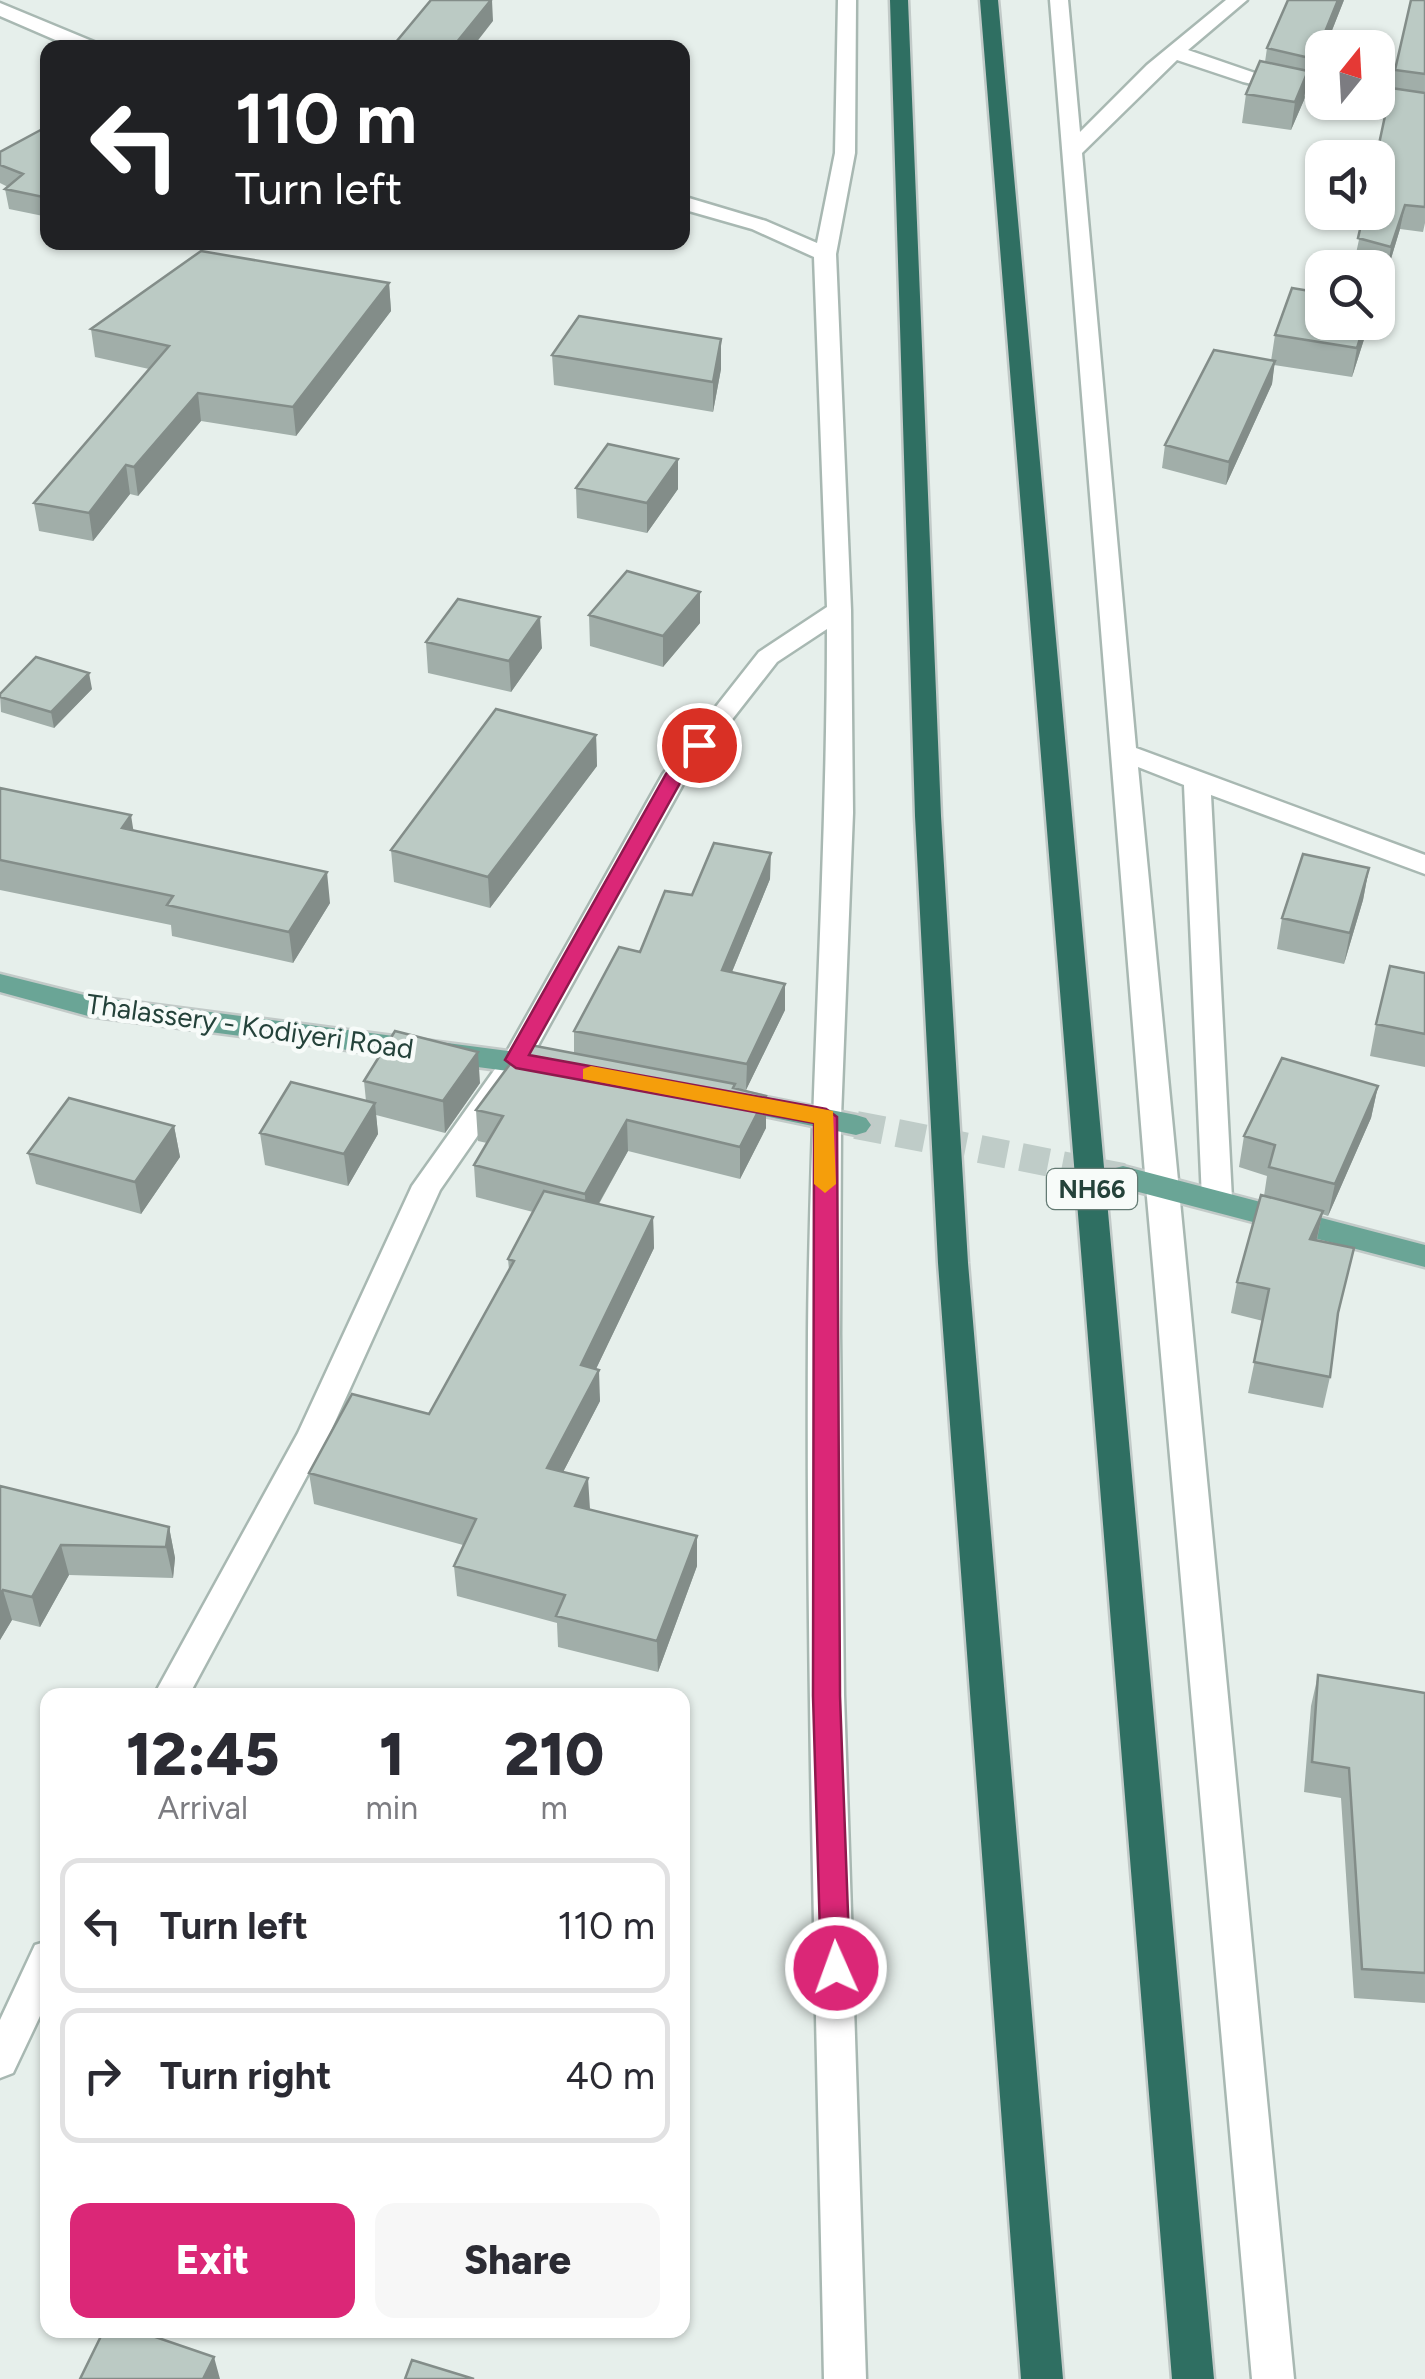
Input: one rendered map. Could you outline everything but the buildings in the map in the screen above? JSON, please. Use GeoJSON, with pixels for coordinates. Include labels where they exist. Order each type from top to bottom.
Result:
{"type":"FeatureCollection","features":[{"type":"Feature","properties":{"kind":"highway"},"geometry":{"type":"LineString","coordinates":[[899,0],[928,816],[953,1263],[1042,2379]]}},
{"type":"Feature","properties":{"kind":"highway","name":"NH66"},"geometry":{"type":"LineString","coordinates":[[989,0],[1193,2379]]}},
{"type":"Feature","properties":{"kind":"main road","name":"Thalassery - Kodiyeri Road"},"geometry":{"type":"LineString","coordinates":[[0,983],[88,1006],[516,1060],[574,1071]]}},
{"type":"Feature","properties":{"kind":"main road"},"geometry":{"type":"LineString","coordinates":[[690,1092],[841,1121]]}},
{"type":"Feature","properties":{"kind":"main road"},"geometry":{"type":"LineString","coordinates":[[1123,1177],[1425,1256]]}},
{"type":"Feature","properties":{"kind":"street"},"geometry":{"type":"LineString","coordinates":[[845,2379],[826,1696],[841,1121],[839,610],[826,254],[844,154],[847,0]]}},
{"type":"Feature","properties":{"kind":"street"},"geometry":{"type":"LineString","coordinates":[[1060,0],[1161,1186],[1272,2379]]}},
{"type":"Feature","properties":{"kind":"street"},"geometry":{"type":"LineString","coordinates":[[1072,152],[1174,52],[1238,0]]}},
{"type":"Feature","properties":{"kind":"street"},"geometry":{"type":"LineString","coordinates":[[0,9],[73,40]]}},
{"type":"Feature","properties":{"kind":"street"},"geometry":{"type":"LineString","coordinates":[[1174,52],[1250,78],[1305,90]]}},
{"type":"Feature","properties":{"kind":"street"},"geometry":{"type":"LineString","coordinates":[[1395,104],[1425,108]]}},
{"type":"Feature","properties":{"kind":"street"},"geometry":{"type":"LineString","coordinates":[[690,204],[760,225],[826,254]]}},
{"type":"Feature","properties":{"kind":"street"},"geometry":{"type":"LineString","coordinates":[[175,1688],[313,1435],[427,1186],[516,1060],[676,774],[768,657],[839,610]]}},
{"type":"Feature","properties":{"kind":"street"},"geometry":{"type":"LineString","coordinates":[[1124,753],[1425,865]]}},
{"type":"Feature","properties":{"kind":"street"},"geometry":{"type":"LineString","coordinates":[[1197,780],[1217,1199]]}},
{"type":"Feature","properties":{"kind":"street"},"geometry":{"type":"LineString","coordinates":[[0,2062],[40,1974]]}},
{"type":"Feature","properties":{"kind":"tunnel"},"geometry":{"type":"LineString","coordinates":[[856,1125],[1123,1177]]}},
{"type":"Feature","properties":{"kind":"slow traffic"},"geometry":{"type":"LineString","coordinates":[[591,1074],[826,1117],[825,1184]]}},
{"type":"Feature","properties":{"kind":"route"},"geometry":{"type":"LineString","coordinates":[[699,745],[676,774],[516,1060],[826,1117],[826,1696],[836,1968]]}}]}
